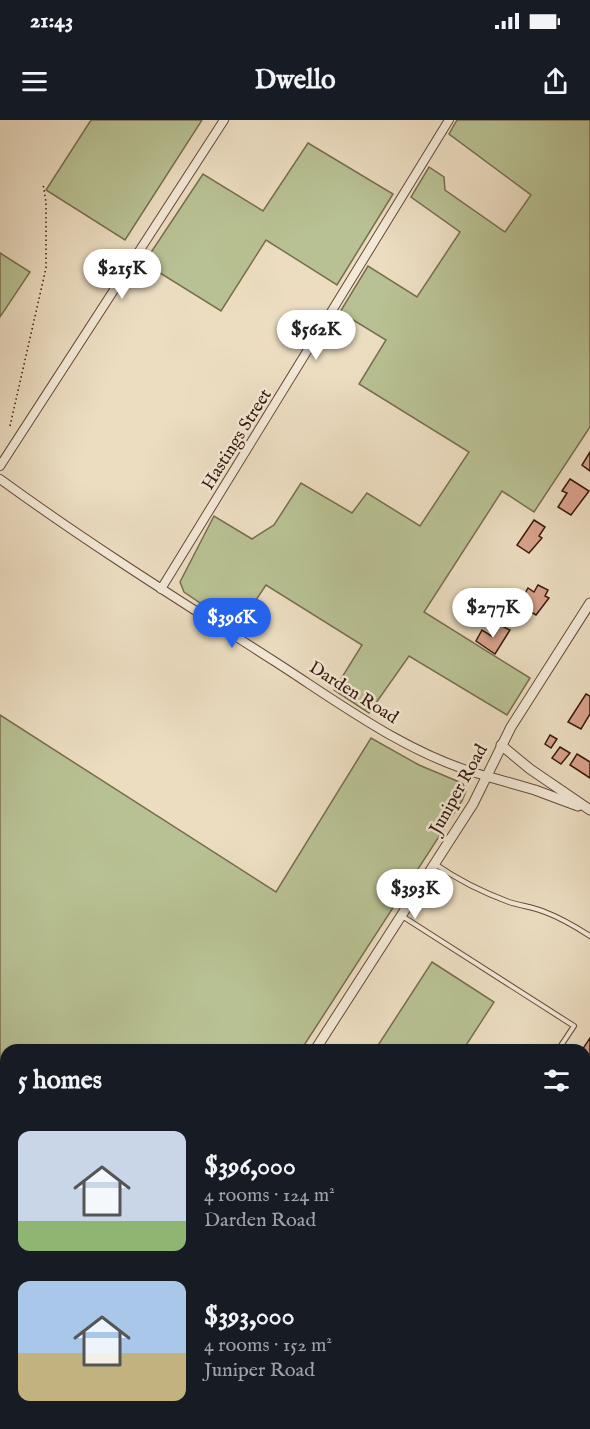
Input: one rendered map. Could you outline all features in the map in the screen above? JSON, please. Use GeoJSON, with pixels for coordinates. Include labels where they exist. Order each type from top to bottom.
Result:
{"type":"FeatureCollection","features":[{"type":"Feature","properties":{"kind":"street"},"geometry":{"type":"LineString","coordinates":[[0,466],[224,120]]}},
{"type":"Feature","properties":{"kind":"street","name":"Hastings Street"},"geometry":{"type":"LineString","coordinates":[[161,589],[449,120]]}},
{"type":"Feature","properties":{"kind":"street","name":"Darden Road"},"geometry":{"type":"LineString","coordinates":[[0,479],[93,545],[416,749],[440,762],[535,790],[590,811]]}},
{"type":"Feature","properties":{"kind":"street","name":"Juniper Road"},"geometry":{"type":"LineString","coordinates":[[319,1044],[473,804],[510,727],[590,603]]}},
{"type":"Feature","properties":{"kind":"street"},"geometry":{"type":"LineString","coordinates":[[501,745],[590,811]]}},
{"type":"Feature","properties":{"kind":"lane"},"geometry":{"type":"LineString","coordinates":[[435,864],[455,878],[477,889],[510,902],[544,911],[590,936]]}},
{"type":"Feature","properties":{"kind":"lane"},"geometry":{"type":"LineString","coordinates":[[401,916],[574,1026],[562,1044]]}},
{"type":"Feature","properties":{"kind":"path"},"geometry":{"type":"LineString","coordinates":[[10,426],[46,268],[46,202],[43,184]]}},
{"type":"Feature","properties":{"kind":"green space"},"geometry":{"type":"Polygon","coordinates":[[[91,120],[202,120],[125,240],[46,190],[91,120]]]}},
{"type":"Feature","properties":{"kind":"green space"},"geometry":{"type":"Polygon","coordinates":[[[457,120],[590,120],[590,427],[534,512],[502,491],[424,612],[530,678],[507,715],[409,656],[369,713],[334,690],[362,645],[266,585],[237,628],[184,592],[180,582],[214,516],[252,539],[274,525],[301,483],[352,513],[367,493],[420,526],[469,452],[359,384],[386,340],[340,312],[368,266],[417,297],[460,232],[411,197],[429,167],[444,177],[445,190],[505,232],[531,195],[449,134],[457,120]]]}},
{"type":"Feature","properties":{"kind":"green space"},"geometry":{"type":"Polygon","coordinates":[[[308,143],[393,194],[337,285],[266,240],[221,311],[144,263],[203,174],[263,211],[308,143]]]}},
{"type":"Feature","properties":{"kind":"green space"},"geometry":{"type":"Polygon","coordinates":[[[0,253],[30,272],[0,317],[0,253]]]}},
{"type":"Feature","properties":{"kind":"green space"},"geometry":{"type":"Polygon","coordinates":[[[0,715],[276,892],[371,738],[419,765],[463,784],[466,791],[462,801],[305,1044],[0,1044],[0,715]]]}},
{"type":"Feature","properties":{"kind":"green space"},"geometry":{"type":"Polygon","coordinates":[[[432,962],[494,1002],[467,1044],[379,1044],[432,962]]]}},
{"type":"Feature","properties":{"kind":"building"},"geometry":{"type":"Polygon","coordinates":[[[590,452],[590,471],[582,465],[590,452]]]}},
{"type":"Feature","properties":{"kind":"building"},"geometry":{"type":"Polygon","coordinates":[[[570,479],[589,491],[571,515],[558,507],[567,493],[562,491],[570,479]]]}},
{"type":"Feature","properties":{"kind":"building"},"geometry":{"type":"Polygon","coordinates":[[[534,520],[545,527],[539,536],[542,538],[529,553],[517,545],[534,520]]]}},
{"type":"Feature","properties":{"kind":"building"},"geometry":{"type":"Polygon","coordinates":[[[538,585],[548,590],[545,596],[549,598],[536,615],[524,608],[529,600],[523,597],[528,588],[534,592],[538,585]]]}},
{"type":"Feature","properties":{"kind":"building"},"geometry":{"type":"Polygon","coordinates":[[[504,595],[513,601],[506,611],[498,606],[504,595]]]}},
{"type":"Feature","properties":{"kind":"building"},"geometry":{"type":"Polygon","coordinates":[[[500,625],[510,630],[495,654],[476,641],[482,630],[493,637],[500,625]]]}},
{"type":"Feature","properties":{"kind":"building"},"geometry":{"type":"Polygon","coordinates":[[[586,694],[590,696],[590,714],[581,729],[568,722],[586,694]]]}},
{"type":"Feature","properties":{"kind":"building"},"geometry":{"type":"Polygon","coordinates":[[[550,735],[557,739],[551,748],[545,744],[550,735]]]}},
{"type":"Feature","properties":{"kind":"building"},"geometry":{"type":"Polygon","coordinates":[[[560,747],[570,753],[561,764],[552,758],[560,747]]]}},
{"type":"Feature","properties":{"kind":"building"},"geometry":{"type":"Polygon","coordinates":[[[577,754],[590,762],[590,778],[570,765],[577,754]]]}}]}
